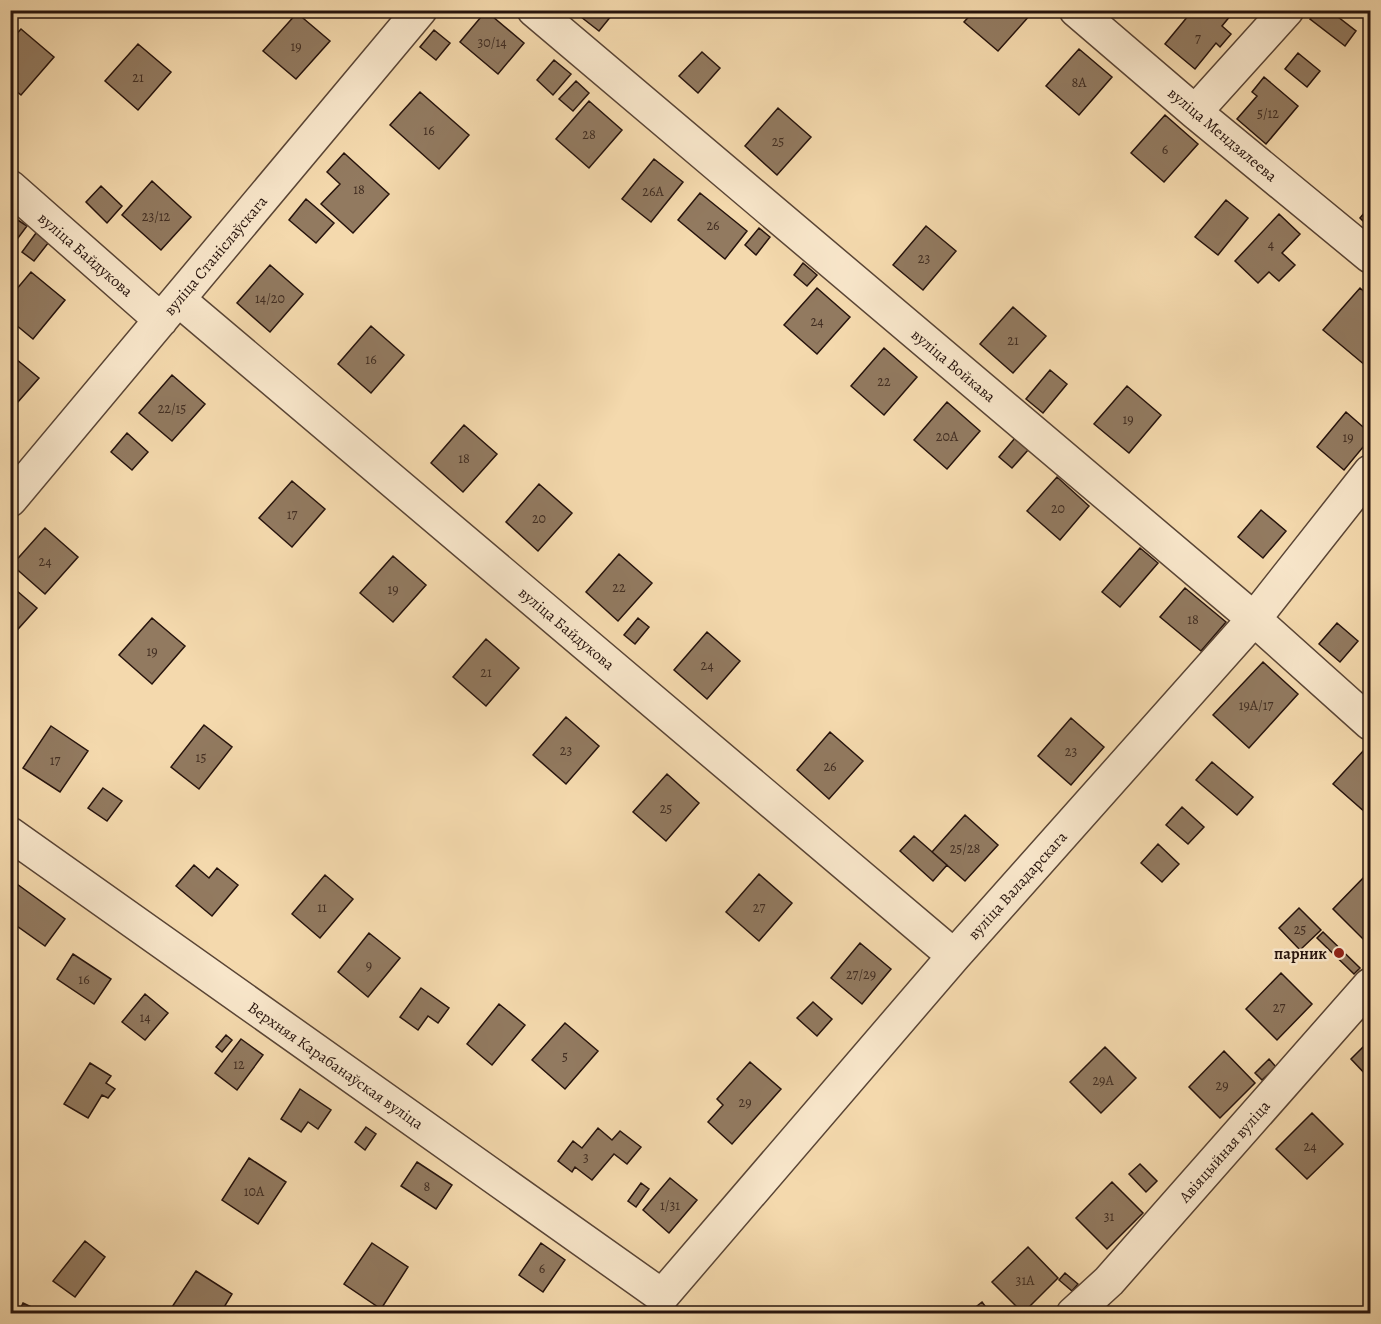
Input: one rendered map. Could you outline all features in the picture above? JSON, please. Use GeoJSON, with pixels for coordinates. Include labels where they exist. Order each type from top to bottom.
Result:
{"type":"FeatureCollection","features":[{"type":"Feature","properties":{"kind":"street","name":"вуліца Станіслаўскага"},"geometry":{"type":"LineString","coordinates":[[10,500],[420,10]]}},
{"type":"Feature","properties":{"kind":"street","name":"вуліца Войкава"},"geometry":{"type":"LineString","coordinates":[[534,10],[1254,619],[1371,723]]}},
{"type":"Feature","properties":{"kind":"street","name":"вуліца Мендзялеева"},"geometry":{"type":"LineString","coordinates":[[1076,10],[1371,256]]}},
{"type":"Feature","properties":{"kind":"street"},"geometry":{"type":"LineString","coordinates":[[1196,112],[1287,10]]}},
{"type":"Feature","properties":{"kind":"street","name":"вуліца Байдукова"},"geometry":{"type":"LineString","coordinates":[[10,187],[170,310],[954,956]]}},
{"type":"Feature","properties":{"kind":"street","name":"вуліца Валадарскага"},"geometry":{"type":"LineString","coordinates":[[662,1296],[954,956],[1254,619],[1371,472]]}},
{"type":"Feature","properties":{"kind":"street","name":"Верхняя Карабанаўская вуліца"},"geometry":{"type":"LineString","coordinates":[[10,834],[662,1296]]}},
{"type":"Feature","properties":{"kind":"street","name":"Авіяцыйная вуліца"},"geometry":{"type":"LineString","coordinates":[[1073,1314],[1109,1281],[1371,985]]}},
{"type":"Feature","properties":{"kind":"building"},"geometry":{"type":"Polygon","coordinates":[[[587,10],[616,10],[599,31],[581,17],[587,10]]]}},
{"type":"Feature","properties":{"kind":"building"},"geometry":{"type":"Polygon","coordinates":[[[975,10],[1028,10],[1031,14],[998,51],[964,22],[975,10]]]}},
{"type":"Feature","properties":{"kind":"building"},"geometry":{"type":"Polygon","coordinates":[[[1193,10],[1226,10],[1231,15],[1222,26],[1231,34],[1220,47],[1216,43],[1195,69],[1165,44],[1193,10]]]}},
{"type":"Feature","properties":{"kind":"building"},"geometry":{"type":"Polygon","coordinates":[[[1316,10],[1329,10],[1356,31],[1345,46],[1310,19],[1316,10]]]}},
{"type":"Feature","properties":{"kind":"building"},"geometry":{"type":"Polygon","coordinates":[[[486,11],[524,43],[498,74],[460,42],[486,11]]]}},
{"type":"Feature","properties":{"kind":"building"},"geometry":{"type":"Polygon","coordinates":[[[297,13],[330,41],[296,79],[263,51],[297,13]]]}},
{"type":"Feature","properties":{"kind":"building"},"geometry":{"type":"Polygon","coordinates":[[[21,29],[54,57],[21,95],[10,86],[10,41],[21,29]]]}},
{"type":"Feature","properties":{"kind":"building"},"geometry":{"type":"Polygon","coordinates":[[[434,30],[450,43],[436,60],[420,47],[434,30]]]}},
{"type":"Feature","properties":{"kind":"building"},"geometry":{"type":"Polygon","coordinates":[[[138,44],[171,72],[138,110],[105,81],[138,44]]]}},
{"type":"Feature","properties":{"kind":"building"},"geometry":{"type":"Polygon","coordinates":[[[1079,49],[1112,77],[1079,115],[1046,86],[1079,49]]]}},
{"type":"Feature","properties":{"kind":"building"},"geometry":{"type":"Polygon","coordinates":[[[702,52],[720,68],[698,93],[679,76],[702,52]]]}},
{"type":"Feature","properties":{"kind":"building"},"geometry":{"type":"Polygon","coordinates":[[[1298,53],[1320,71],[1307,87],[1285,69],[1298,53]]]}},
{"type":"Feature","properties":{"kind":"building"},"geometry":{"type":"Polygon","coordinates":[[[554,60],[571,74],[553,95],[537,80],[554,60]]]}},
{"type":"Feature","properties":{"kind":"building"},"geometry":{"type":"Polygon","coordinates":[[[1264,77],[1298,106],[1266,144],[1237,119],[1257,96],[1252,92],[1264,77]]]}},
{"type":"Feature","properties":{"kind":"building"},"geometry":{"type":"Polygon","coordinates":[[[576,81],[589,93],[573,111],[559,99],[576,81]]]}},
{"type":"Feature","properties":{"kind":"building"},"geometry":{"type":"Polygon","coordinates":[[[420,92],[469,135],[439,169],[390,125],[420,92]]]}},
{"type":"Feature","properties":{"kind":"building"},"geometry":{"type":"Polygon","coordinates":[[[589,101],[622,130],[589,168],[556,139],[589,101]]]}},
{"type":"Feature","properties":{"kind":"building"},"geometry":{"type":"Polygon","coordinates":[[[778,108],[811,137],[777,175],[745,146],[778,108]]]}},
{"type":"Feature","properties":{"kind":"building"},"geometry":{"type":"Polygon","coordinates":[[[1165,115],[1198,144],[1164,182],[1131,153],[1165,115]]]}},
{"type":"Feature","properties":{"kind":"building"},"geometry":{"type":"Polygon","coordinates":[[[344,153],[389,194],[353,233],[321,204],[340,184],[327,172],[344,153]]]}},
{"type":"Feature","properties":{"kind":"building"},"geometry":{"type":"Polygon","coordinates":[[[654,159],[683,182],[651,222],[622,199],[654,159]]]}},
{"type":"Feature","properties":{"kind":"building"},"geometry":{"type":"Polygon","coordinates":[[[152,181],[191,217],[161,250],[122,215],[152,181]]]}},
{"type":"Feature","properties":{"kind":"building"},"geometry":{"type":"Polygon","coordinates":[[[101,186],[122,206],[107,223],[86,202],[101,186]]]}},
{"type":"Feature","properties":{"kind":"building"},"geometry":{"type":"Polygon","coordinates":[[[700,193],[747,231],[725,259],[678,220],[700,193]]]}},
{"type":"Feature","properties":{"kind":"building"},"geometry":{"type":"Polygon","coordinates":[[[306,199],[334,223],[316,243],[289,220],[306,199]]]}},
{"type":"Feature","properties":{"kind":"building"},"geometry":{"type":"Polygon","coordinates":[[[1226,200],[1248,218],[1218,255],[1195,237],[1226,200]]]}},
{"type":"Feature","properties":{"kind":"building"},"geometry":{"type":"Polygon","coordinates":[[[1370,206],[1370,228],[1360,218],[1370,206]]]}},
{"type":"Feature","properties":{"kind":"building"},"geometry":{"type":"Polygon","coordinates":[[[1279,214],[1300,234],[1282,253],[1295,265],[1279,281],[1269,272],[1258,283],[1235,261],[1279,214]]]}},
{"type":"Feature","properties":{"kind":"building"},"geometry":{"type":"Polygon","coordinates":[[[10,215],[27,226],[15,242],[10,239],[10,215]]]}},
{"type":"Feature","properties":{"kind":"building"},"geometry":{"type":"Polygon","coordinates":[[[926,226],[956,251],[923,290],[893,265],[926,226]]]}},
{"type":"Feature","properties":{"kind":"building"},"geometry":{"type":"Polygon","coordinates":[[[759,228],[770,237],[756,255],[745,245],[759,228]]]}},
{"type":"Feature","properties":{"kind":"building"},"geometry":{"type":"Polygon","coordinates":[[[36,233],[49,242],[34,261],[22,252],[36,233]]]}},
{"type":"Feature","properties":{"kind":"building"},"geometry":{"type":"Polygon","coordinates":[[[803,263],[817,275],[807,286],[794,275],[803,263]]]}},
{"type":"Feature","properties":{"kind":"building"},"geometry":{"type":"Polygon","coordinates":[[[270,265],[303,294],[270,332],[237,303],[270,265]]]}},
{"type":"Feature","properties":{"kind":"building"},"geometry":{"type":"Polygon","coordinates":[[[31,272],[65,300],[33,339],[10,320],[10,297],[31,272]]]}},
{"type":"Feature","properties":{"kind":"building"},"geometry":{"type":"Polygon","coordinates":[[[817,288],[850,317],[817,354],[784,325],[817,288]]]}},
{"type":"Feature","properties":{"kind":"building"},"geometry":{"type":"Polygon","coordinates":[[[1360,288],[1370,297],[1370,361],[1366,366],[1323,330],[1360,288]]]}},
{"type":"Feature","properties":{"kind":"building"},"geometry":{"type":"Polygon","coordinates":[[[1013,307],[1046,336],[1013,373],[980,344],[1013,307]]]}},
{"type":"Feature","properties":{"kind":"building"},"geometry":{"type":"Polygon","coordinates":[[[371,326],[404,355],[371,393],[338,364],[371,326]]]}},
{"type":"Feature","properties":{"kind":"building"},"geometry":{"type":"Polygon","coordinates":[[[884,348],[917,377],[884,415],[851,386],[884,348]]]}},
{"type":"Feature","properties":{"kind":"building"},"geometry":{"type":"Polygon","coordinates":[[[10,354],[39,378],[10,411],[10,354]]]}},
{"type":"Feature","properties":{"kind":"building"},"geometry":{"type":"Polygon","coordinates":[[[1050,370],[1067,384],[1043,413],[1026,399],[1050,370]]]}},
{"type":"Feature","properties":{"kind":"building"},"geometry":{"type":"Polygon","coordinates":[[[172,375],[205,404],[172,441],[139,413],[172,375]]]}},
{"type":"Feature","properties":{"kind":"building"},"geometry":{"type":"Polygon","coordinates":[[[1127,386],[1161,415],[1129,453],[1094,424],[1127,386]]]}},
{"type":"Feature","properties":{"kind":"building"},"geometry":{"type":"Polygon","coordinates":[[[947,402],[980,431],[947,469],[914,440],[947,402]]]}},
{"type":"Feature","properties":{"kind":"building"},"geometry":{"type":"Polygon","coordinates":[[[1346,412],[1370,433],[1370,443],[1368,441],[1344,470],[1317,447],[1346,412]]]}},
{"type":"Feature","properties":{"kind":"building"},"geometry":{"type":"Polygon","coordinates":[[[464,425],[497,454],[463,492],[431,463],[464,425]]]}},
{"type":"Feature","properties":{"kind":"building"},"geometry":{"type":"Polygon","coordinates":[[[127,433],[148,452],[132,470],[111,452],[127,433]]]}},
{"type":"Feature","properties":{"kind":"building"},"geometry":{"type":"Polygon","coordinates":[[[1015,438],[1028,450],[1012,468],[999,457],[1015,438]]]}},
{"type":"Feature","properties":{"kind":"building"},"geometry":{"type":"Polygon","coordinates":[[[1057,477],[1089,506],[1060,540],[1027,511],[1057,477]]]}},
{"type":"Feature","properties":{"kind":"building"},"geometry":{"type":"Polygon","coordinates":[[[292,481],[325,509],[292,547],[259,518],[292,481]]]}},
{"type":"Feature","properties":{"kind":"building"},"geometry":{"type":"Polygon","coordinates":[[[539,484],[572,513],[538,551],[506,522],[539,484]]]}},
{"type":"Feature","properties":{"kind":"building"},"geometry":{"type":"Polygon","coordinates":[[[1261,510],[1286,531],[1263,558],[1238,537],[1261,510]]]}},
{"type":"Feature","properties":{"kind":"building"},"geometry":{"type":"Polygon","coordinates":[[[45,528],[78,557],[45,594],[12,565],[45,528]]]}},
{"type":"Feature","properties":{"kind":"building"},"geometry":{"type":"Polygon","coordinates":[[[1140,548],[1158,563],[1120,607],[1102,592],[1140,548]]]}},
{"type":"Feature","properties":{"kind":"building"},"geometry":{"type":"Polygon","coordinates":[[[619,554],[652,583],[618,621],[586,592],[619,554]]]}},
{"type":"Feature","properties":{"kind":"building"},"geometry":{"type":"Polygon","coordinates":[[[393,556],[426,585],[393,622],[360,593],[393,556]]]}},
{"type":"Feature","properties":{"kind":"building"},"geometry":{"type":"Polygon","coordinates":[[[10,585],[37,608],[10,638],[10,585]]]}},
{"type":"Feature","properties":{"kind":"building"},"geometry":{"type":"Polygon","coordinates":[[[1185,588],[1226,622],[1201,651],[1160,617],[1185,588]]]}},
{"type":"Feature","properties":{"kind":"building"},"geometry":{"type":"Polygon","coordinates":[[[152,618],[185,646],[152,684],[119,655],[152,618]]]}},
{"type":"Feature","properties":{"kind":"building"},"geometry":{"type":"Polygon","coordinates":[[[638,618],[649,627],[635,644],[624,635],[638,618]]]}},
{"type":"Feature","properties":{"kind":"building"},"geometry":{"type":"Polygon","coordinates":[[[1337,623],[1358,641],[1340,662],[1319,644],[1337,623]]]}},
{"type":"Feature","properties":{"kind":"building"},"geometry":{"type":"Polygon","coordinates":[[[707,632],[740,661],[707,699],[674,670],[707,632]]]}},
{"type":"Feature","properties":{"kind":"building"},"geometry":{"type":"Polygon","coordinates":[[[486,639],[519,668],[486,706],[453,677],[486,639]]]}},
{"type":"Feature","properties":{"kind":"building"},"geometry":{"type":"Polygon","coordinates":[[[1263,662],[1298,694],[1249,748],[1213,715],[1263,662]]]}},
{"type":"Feature","properties":{"kind":"building"},"geometry":{"type":"Polygon","coordinates":[[[566,717],[599,746],[566,784],[533,755],[566,717]]]}},
{"type":"Feature","properties":{"kind":"building"},"geometry":{"type":"Polygon","coordinates":[[[1071,718],[1104,747],[1071,785],[1038,756],[1071,718]]]}},
{"type":"Feature","properties":{"kind":"building"},"geometry":{"type":"Polygon","coordinates":[[[204,725],[232,747],[199,789],[171,767],[204,725]]]}},
{"type":"Feature","properties":{"kind":"building"},"geometry":{"type":"Polygon","coordinates":[[[51,726],[88,751],[60,792],[23,768],[51,726]]]}},
{"type":"Feature","properties":{"kind":"building"},"geometry":{"type":"Polygon","coordinates":[[[830,732],[863,761],[829,799],[797,770],[830,732]]]}},
{"type":"Feature","properties":{"kind":"building"},"geometry":{"type":"Polygon","coordinates":[[[1364,750],[1370,755],[1370,809],[1366,813],[1333,784],[1364,750]]]}},
{"type":"Feature","properties":{"kind":"building"},"geometry":{"type":"Polygon","coordinates":[[[1212,762],[1253,797],[1237,815],[1196,780],[1212,762]]]}},
{"type":"Feature","properties":{"kind":"building"},"geometry":{"type":"Polygon","coordinates":[[[667,774],[699,803],[666,841],[633,812],[667,774]]]}},
{"type":"Feature","properties":{"kind":"building"},"geometry":{"type":"Polygon","coordinates":[[[103,788],[122,801],[107,821],[88,808],[103,788]]]}},
{"type":"Feature","properties":{"kind":"building"},"geometry":{"type":"Polygon","coordinates":[[[1182,807],[1204,827],[1188,844],[1166,825],[1182,807]]]}},
{"type":"Feature","properties":{"kind":"building"},"geometry":{"type":"Polygon","coordinates":[[[965,815],[998,845],[965,881],[932,852],[965,815]]]}},
{"type":"Feature","properties":{"kind":"building"},"geometry":{"type":"Polygon","coordinates":[[[914,836],[947,865],[933,881],[900,851],[914,836]]]}},
{"type":"Feature","properties":{"kind":"building"},"geometry":{"type":"Polygon","coordinates":[[[1158,844],[1179,864],[1162,882],[1141,863],[1158,844]]]}},
{"type":"Feature","properties":{"kind":"building"},"geometry":{"type":"Polygon","coordinates":[[[194,865],[209,878],[217,868],[238,885],[212,916],[176,886],[194,865]]]}},
{"type":"Feature","properties":{"kind":"building"},"geometry":{"type":"Polygon","coordinates":[[[1368,873],[1370,876],[1370,933],[1364,940],[1333,909],[1368,873]]]}},
{"type":"Feature","properties":{"kind":"building"},"geometry":{"type":"Polygon","coordinates":[[[759,874],[792,903],[759,941],[726,912],[759,874]]]}},
{"type":"Feature","properties":{"kind":"building"},"geometry":{"type":"Polygon","coordinates":[[[325,875],[353,899],[320,938],[292,914],[325,875]]]}},
{"type":"Feature","properties":{"kind":"building"},"geometry":{"type":"Polygon","coordinates":[[[10,879],[65,919],[45,946],[10,921],[10,879]]]}},
{"type":"Feature","properties":{"kind":"building"},"geometry":{"type":"Polygon","coordinates":[[[1299,908],[1321,930],[1300,950],[1279,928],[1299,908]]]}},
{"type":"Feature","properties":{"kind":"building","name":"парник"},"geometry":{"type":"Polygon","coordinates":[[[1323,932],[1360,968],[1354,974],[1317,938],[1323,932]]]}},
{"type":"Feature","properties":{"kind":"building"},"geometry":{"type":"Polygon","coordinates":[[[369,933],[400,958],[368,997],[338,972],[369,933]]]}},
{"type":"Feature","properties":{"kind":"building"},"geometry":{"type":"Polygon","coordinates":[[[860,943],[891,969],[862,1004],[831,978],[860,943]]]}},
{"type":"Feature","properties":{"kind":"building"},"geometry":{"type":"Polygon","coordinates":[[[73,954],[111,979],[94,1004],[57,979],[73,954]]]}},
{"type":"Feature","properties":{"kind":"building"},"geometry":{"type":"Polygon","coordinates":[[[1281,973],[1312,1004],[1277,1040],[1246,1009],[1281,973]]]}},
{"type":"Feature","properties":{"kind":"building"},"geometry":{"type":"Polygon","coordinates":[[[421,988],[449,1008],[438,1023],[428,1016],[418,1030],[400,1017],[421,988]]]}},
{"type":"Feature","properties":{"kind":"building"},"geometry":{"type":"Polygon","coordinates":[[[145,994],[168,1013],[145,1040],[122,1022],[145,994]]]}},
{"type":"Feature","properties":{"kind":"building"},"geometry":{"type":"Polygon","coordinates":[[[813,1002],[832,1019],[817,1036],[797,1018],[813,1002]]]}},
{"type":"Feature","properties":{"kind":"building"},"geometry":{"type":"Polygon","coordinates":[[[499,1004],[525,1025],[492,1065],[467,1044],[499,1004]]]}},
{"type":"Feature","properties":{"kind":"building"},"geometry":{"type":"Polygon","coordinates":[[[565,1023],[598,1051],[565,1089],[532,1060],[565,1023]]]}},
{"type":"Feature","properties":{"kind":"building"},"geometry":{"type":"Polygon","coordinates":[[[226,1035],[232,1040],[222,1052],[216,1047],[226,1035]]]}},
{"type":"Feature","properties":{"kind":"building"},"geometry":{"type":"Polygon","coordinates":[[[241,1039],[263,1055],[237,1090],[215,1073],[241,1039]]]}},
{"type":"Feature","properties":{"kind":"building"},"geometry":{"type":"Polygon","coordinates":[[[1370,1040],[1370,1079],[1351,1059],[1370,1040]]]}},
{"type":"Feature","properties":{"kind":"building"},"geometry":{"type":"Polygon","coordinates":[[[1105,1047],[1136,1078],[1101,1113],[1070,1082],[1105,1047]]]}},
{"type":"Feature","properties":{"kind":"building"},"geometry":{"type":"Polygon","coordinates":[[[1224,1051],[1255,1083],[1220,1118],[1189,1087],[1224,1051]]]}},
{"type":"Feature","properties":{"kind":"building"},"geometry":{"type":"Polygon","coordinates":[[[1269,1059],[1276,1067],[1262,1080],[1255,1073],[1269,1059]]]}},
{"type":"Feature","properties":{"kind":"building"},"geometry":{"type":"Polygon","coordinates":[[[750,1062],[781,1089],[732,1144],[708,1122],[723,1105],[717,1099],[750,1062]]]}},
{"type":"Feature","properties":{"kind":"building"},"geometry":{"type":"Polygon","coordinates":[[[90,1063],[111,1076],[106,1083],[115,1089],[108,1098],[102,1095],[88,1118],[64,1104],[90,1063]]]}},
{"type":"Feature","properties":{"kind":"building"},"geometry":{"type":"Polygon","coordinates":[[[300,1089],[331,1110],[318,1129],[308,1122],[301,1132],[281,1119],[300,1089]]]}},
{"type":"Feature","properties":{"kind":"building"},"geometry":{"type":"Polygon","coordinates":[[[1312,1113],[1343,1144],[1307,1179],[1276,1149],[1312,1113]]]}},
{"type":"Feature","properties":{"kind":"building"},"geometry":{"type":"Polygon","coordinates":[[[366,1127],[376,1134],[365,1150],[355,1142],[366,1127]]]}},
{"type":"Feature","properties":{"kind":"building"},"geometry":{"type":"Polygon","coordinates":[[[598,1128],[612,1140],[620,1131],[641,1147],[627,1164],[614,1154],[592,1180],[575,1167],[572,1172],[558,1161],[573,1141],[582,1148],[598,1128]]]}},
{"type":"Feature","properties":{"kind":"building"},"geometry":{"type":"Polygon","coordinates":[[[249,1158],[286,1182],[258,1224],[222,1200],[249,1158]]]}},
{"type":"Feature","properties":{"kind":"building"},"geometry":{"type":"Polygon","coordinates":[[[417,1162],[452,1185],[436,1209],[401,1186],[417,1162]]]}},
{"type":"Feature","properties":{"kind":"building"},"geometry":{"type":"Polygon","coordinates":[[[1140,1164],[1157,1181],[1146,1192],[1129,1174],[1140,1164]]]}},
{"type":"Feature","properties":{"kind":"building"},"geometry":{"type":"Polygon","coordinates":[[[670,1178],[697,1200],[669,1233],[643,1210],[670,1178]]]}},
{"type":"Feature","properties":{"kind":"building"},"geometry":{"type":"Polygon","coordinates":[[[1112,1182],[1143,1213],[1107,1249],[1076,1218],[1112,1182]]]}},
{"type":"Feature","properties":{"kind":"building"},"geometry":{"type":"Polygon","coordinates":[[[641,1183],[649,1189],[636,1207],[628,1201],[641,1183]]]}},
{"type":"Feature","properties":{"kind":"building"},"geometry":{"type":"Polygon","coordinates":[[[85,1241],[105,1257],[75,1297],[53,1281],[85,1241]]]}},
{"type":"Feature","properties":{"kind":"building"},"geometry":{"type":"Polygon","coordinates":[[[372,1243],[408,1267],[381,1309],[344,1284],[372,1243]]]}},
{"type":"Feature","properties":{"kind":"building"},"geometry":{"type":"Polygon","coordinates":[[[541,1243],[565,1260],[543,1292],[519,1275],[541,1243]]]}},
{"type":"Feature","properties":{"kind":"building"},"geometry":{"type":"Polygon","coordinates":[[[1028,1247],[1058,1278],[1023,1313],[992,1282],[1028,1247]]]}},
{"type":"Feature","properties":{"kind":"building"},"geometry":{"type":"Polygon","coordinates":[[[196,1271],[232,1294],[220,1314],[168,1313],[196,1271]]]}},
{"type":"Feature","properties":{"kind":"building"},"geometry":{"type":"Polygon","coordinates":[[[1065,1273],[1078,1284],[1072,1291],[1059,1280],[1065,1273]]]}},
{"type":"Feature","properties":{"kind":"building"},"geometry":{"type":"Polygon","coordinates":[[[982,1302],[991,1314],[967,1314],[982,1302]]]}},
{"type":"Feature","properties":{"kind":"building"},"geometry":{"type":"Polygon","coordinates":[[[23,1303],[46,1314],[18,1314],[23,1303]]]}},
{"type":"Feature","properties":{"kind":"place","name":"парник"},"geometry":{"type":"Point","coordinates":[1339,953]}}]}
